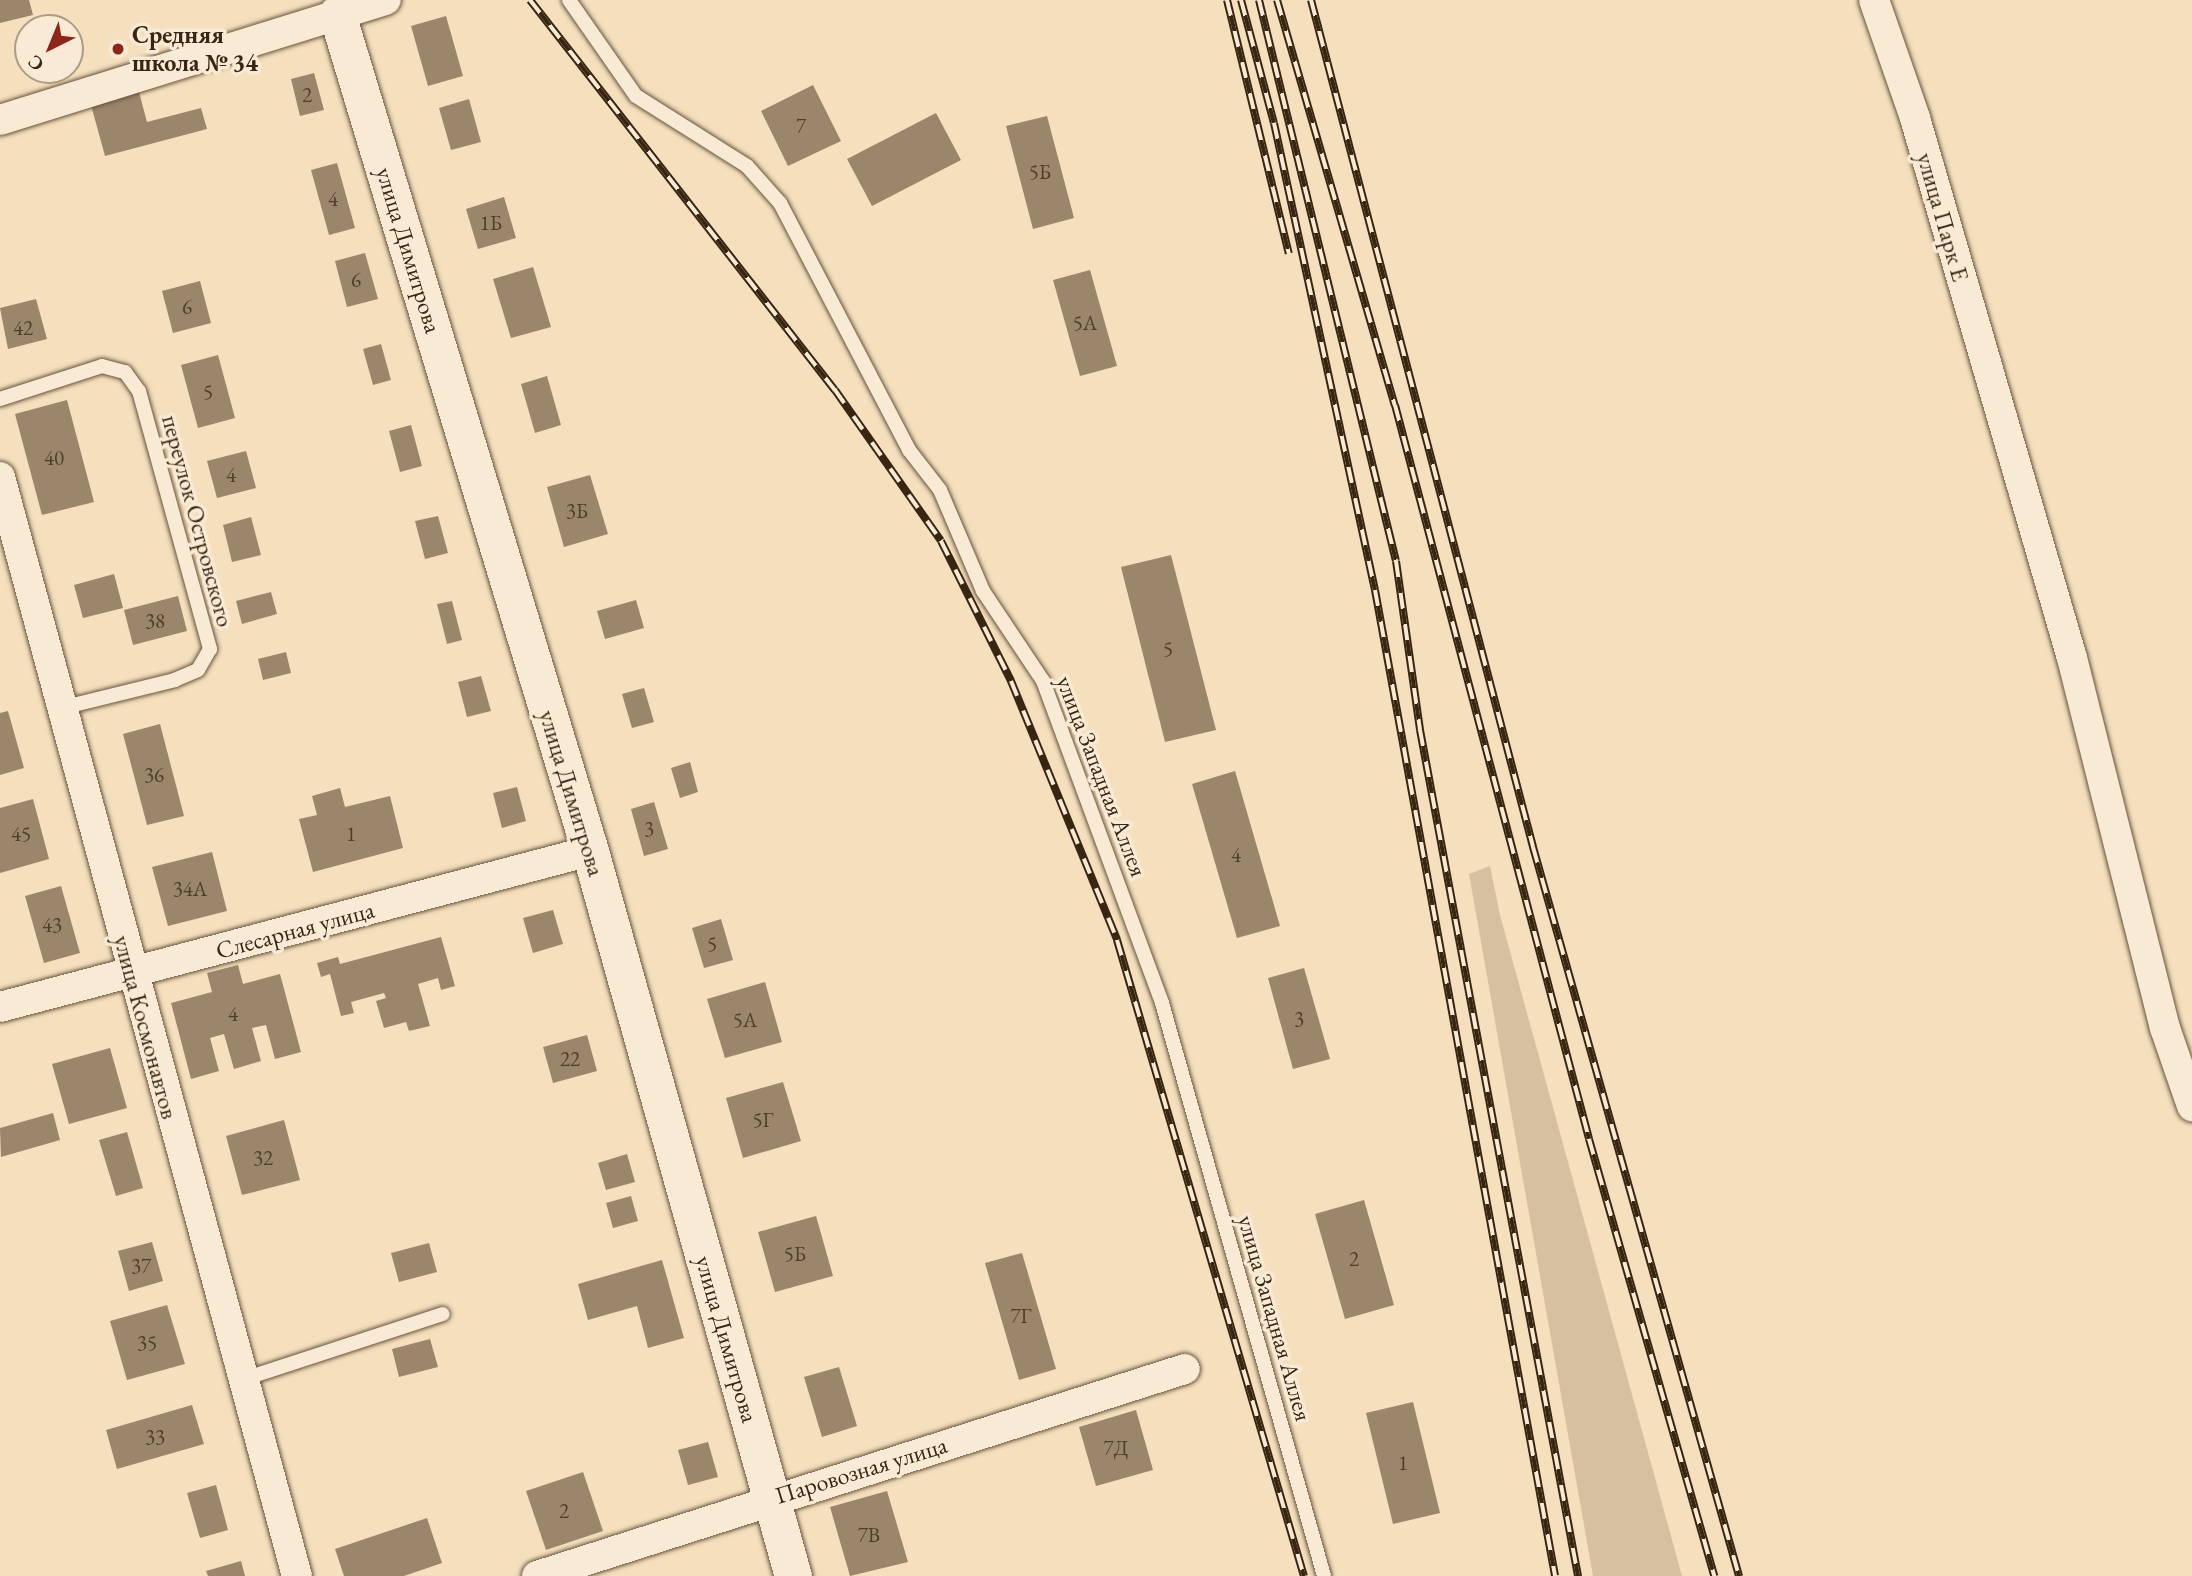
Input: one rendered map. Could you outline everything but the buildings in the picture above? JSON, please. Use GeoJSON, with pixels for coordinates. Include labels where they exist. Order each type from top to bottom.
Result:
{"type":"FeatureCollection","features":[{"type":"Feature","properties":{"kind":"street"},"geometry":{"type":"LineString","coordinates":[[0,120],[335,7],[386,0]]}},
{"type":"Feature","properties":{"kind":"street","name":"улица Парк Е"},"geometry":{"type":"LineString","coordinates":[[1874,0],[1915,118],[2072,657],[2165,1028],[2192,1106]]}},
{"type":"Feature","properties":{"kind":"street","name":"улица Димитрова"},"geometry":{"type":"LineString","coordinates":[[335,7],[590,850],[793,1576]]}},
{"type":"Feature","properties":{"kind":"street","name":"улица Космонавтов"},"geometry":{"type":"LineString","coordinates":[[2,492],[297,1576]]}},
{"type":"Feature","properties":{"kind":"street","name":"Слесарная улица"},"geometry":{"type":"LineString","coordinates":[[0,1007],[590,850]]}},
{"type":"Feature","properties":{"kind":"street","name":"Паровозная улица"},"geometry":{"type":"LineString","coordinates":[[537,1576],[772,1498],[1185,1369]]}},
{"type":"Feature","properties":{"kind":"lane","name":"улица Западная Аллея"},"geometry":{"type":"LineString","coordinates":[[569,0],[636,96],[747,166],[780,204],[909,450],[940,491],[983,591],[1043,681],[1162,1003],[1324,1576]]}},
{"type":"Feature","properties":{"kind":"lane","name":"переулок Островского"},"geometry":{"type":"LineString","coordinates":[[0,399],[102,366],[125,372],[139,391],[210,649],[198,670],[175,680],[59,709]]}},
{"type":"Feature","properties":{"kind":"lane"},"geometry":{"type":"LineString","coordinates":[[244,1379],[443,1314]]}},
{"type":"Feature","properties":{"kind":"shaded area"},"geometry":{"type":"Polygon","coordinates":[[[1490,866],[1500,915],[1682,1576],[1593,1576],[1469,874],[1490,866]]]}},
{"type":"Feature","properties":{"kind":"railway"},"geometry":{"type":"LineString","coordinates":[[530,0],[835,390],[941,541],[1011,681],[1117,940],[1304,1576]]}},
{"type":"Feature","properties":{"kind":"railway"},"geometry":{"type":"LineString","coordinates":[[1227,0],[1289,254]]}},
{"type":"Feature","properties":{"kind":"railway"},"geometry":{"type":"LineString","coordinates":[[1241,0],[1274,123],[1375,590],[1555,1576]]}},
{"type":"Feature","properties":{"kind":"railway"},"geometry":{"type":"LineString","coordinates":[[1259,0],[1396,561],[1420,730],[1578,1576]]}},
{"type":"Feature","properties":{"kind":"railway"},"geometry":{"type":"LineString","coordinates":[[1277,0],[1395,405],[1589,1139],[1714,1576]]}},
{"type":"Feature","properties":{"kind":"railway"},"geometry":{"type":"LineString","coordinates":[[1311,0],[1533,847],[1739,1576]]}},
{"type":"Feature","properties":{"kind":"place","name":"Средняя школа № 34"},"geometry":{"type":"Point","coordinates":[118,49]}}]}
